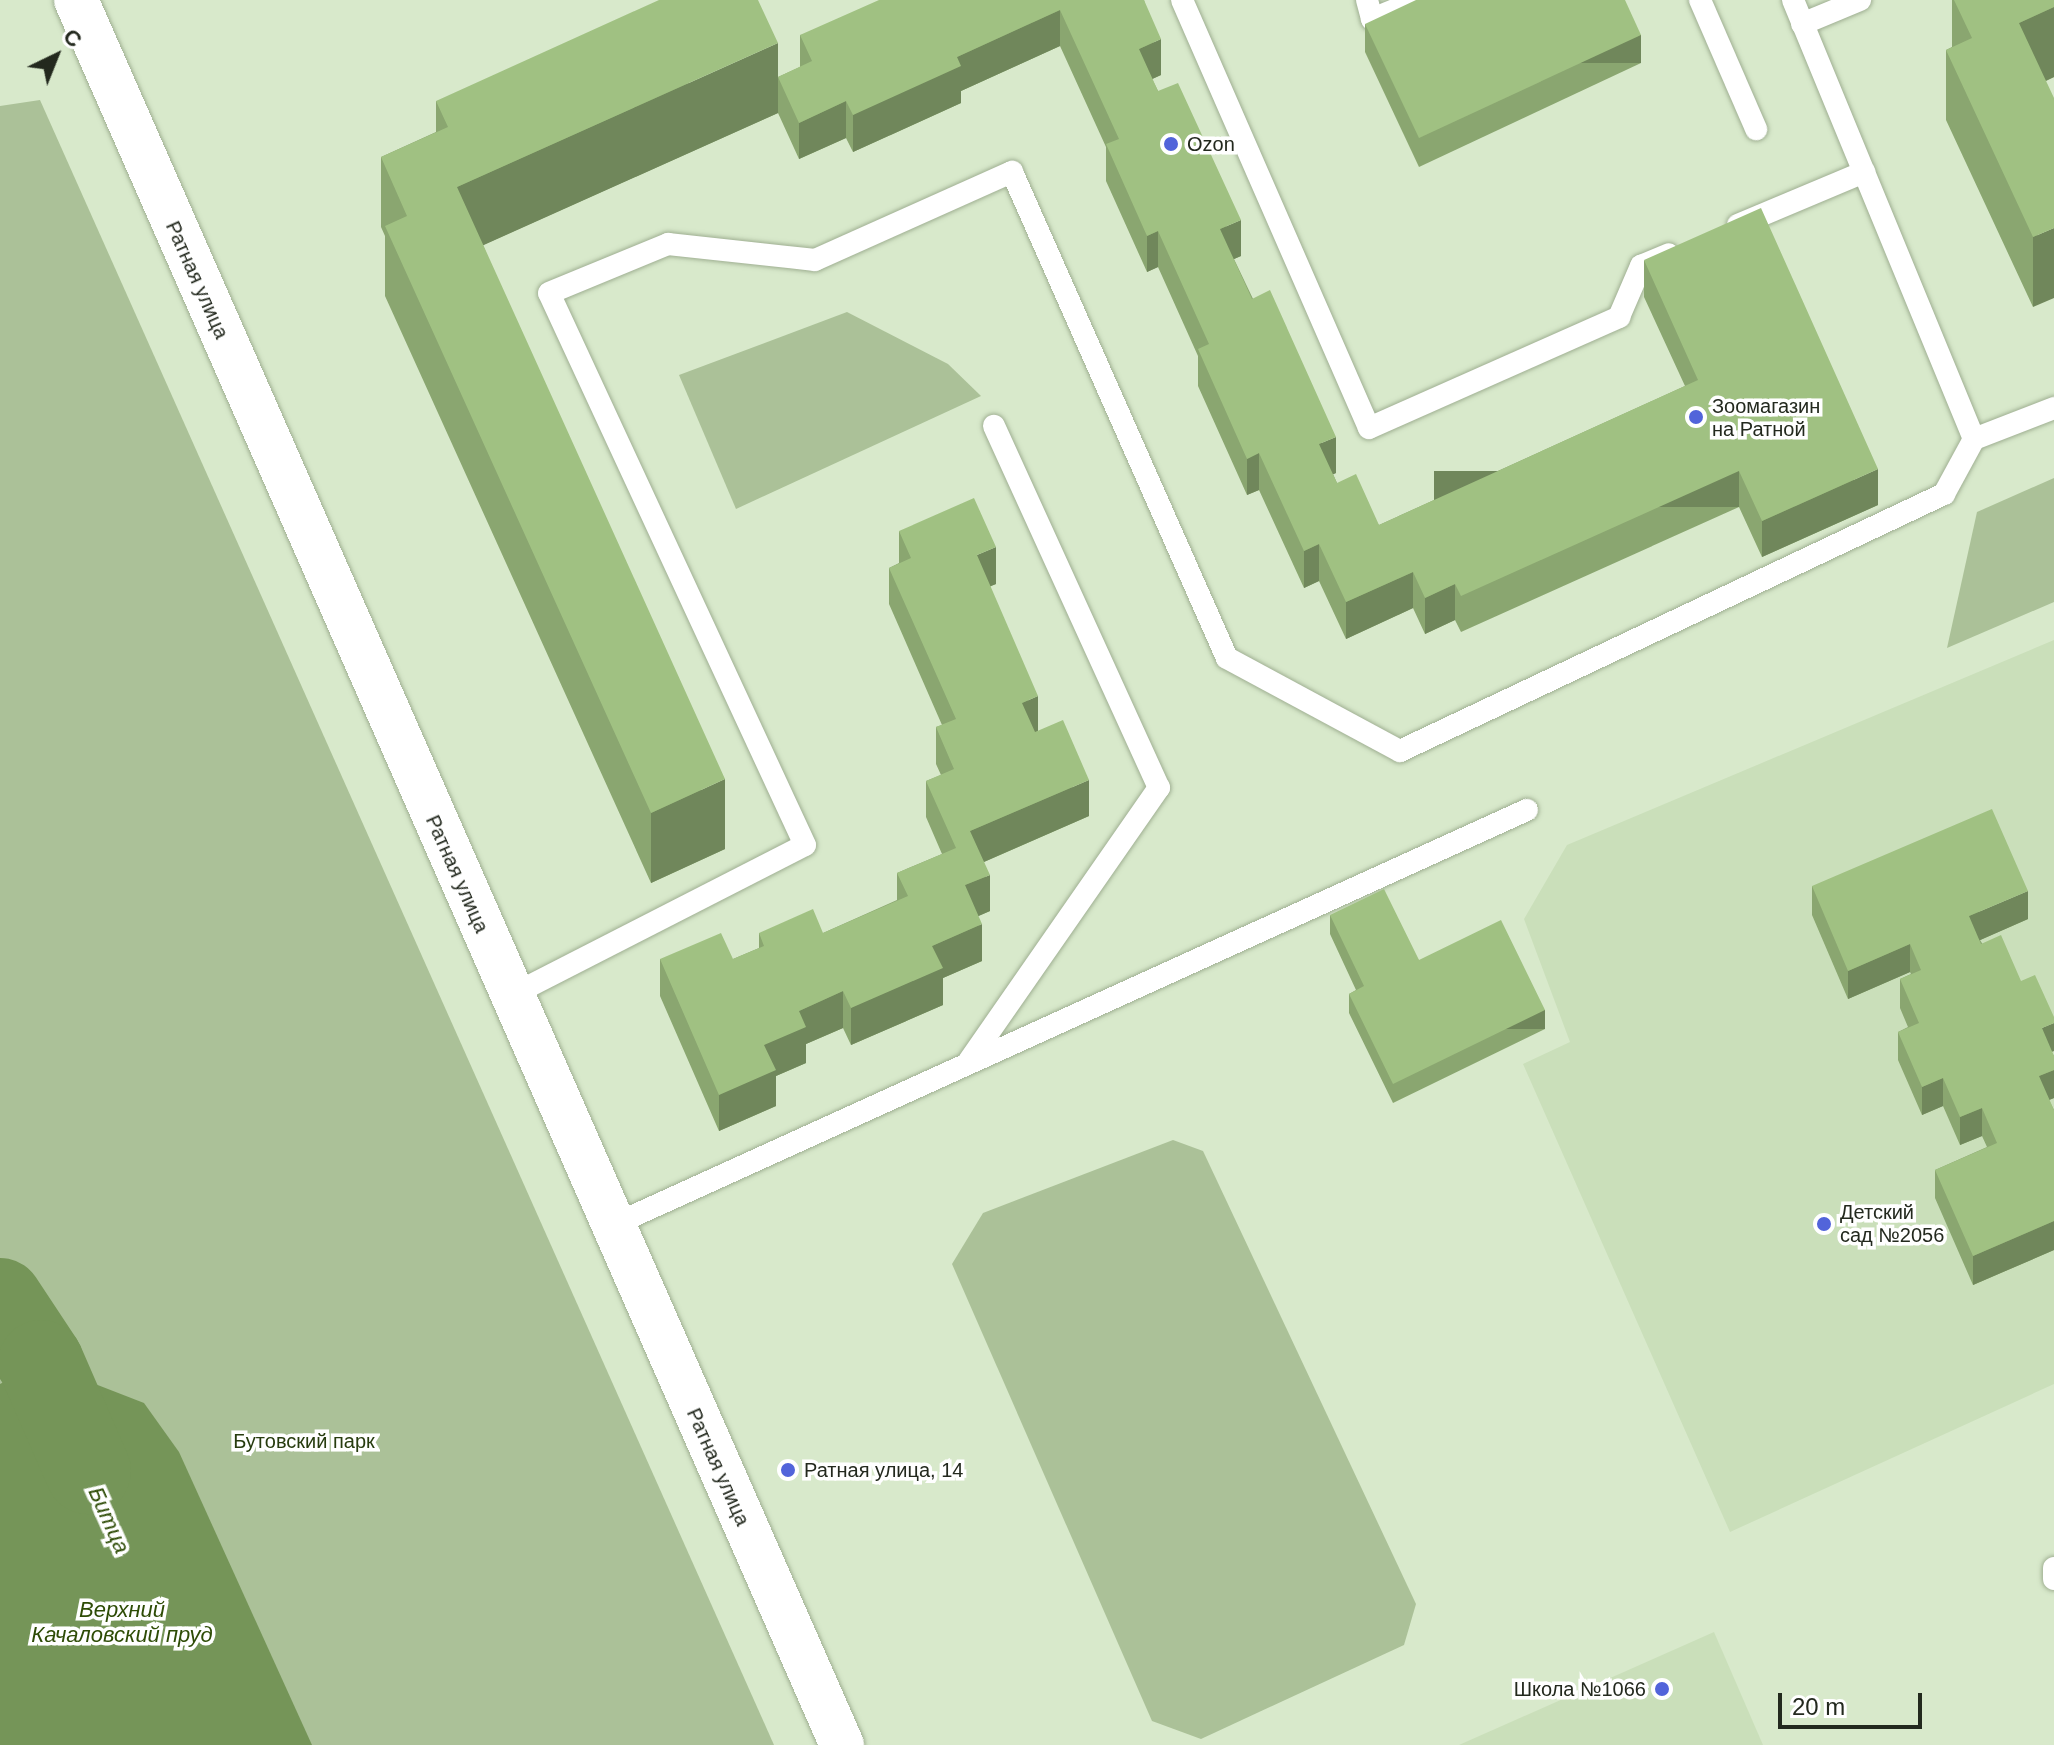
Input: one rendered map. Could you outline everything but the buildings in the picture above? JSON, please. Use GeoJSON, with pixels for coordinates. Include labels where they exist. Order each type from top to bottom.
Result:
{"type":"FeatureCollection","features":[{"type":"Feature","properties":{"kind":"street","name":"Ратная улица"},"geometry":{"type":"LineString","coordinates":[[76,0],[510,996],[842,1745]]}},
{"type":"Feature","properties":{"kind":"lane"},"geometry":{"type":"LineString","coordinates":[[1182,0],[1369,428],[1619,317],[1641,266],[1695,243]]}},
{"type":"Feature","properties":{"kind":"lane"},"geometry":{"type":"LineString","coordinates":[[1367,0],[1372,19],[1419,0]]}},
{"type":"Feature","properties":{"kind":"lane"},"geometry":{"type":"LineString","coordinates":[[1700,0],[1756,129]]}},
{"type":"Feature","properties":{"kind":"lane"},"geometry":{"type":"LineString","coordinates":[[1793,0],[1974,439]]}},
{"type":"Feature","properties":{"kind":"lane"},"geometry":{"type":"LineString","coordinates":[[1802,24],[1860,0]]}},
{"type":"Feature","properties":{"kind":"lane"},"geometry":{"type":"LineString","coordinates":[[510,996],[805,845],[549,293],[668,244],[815,260],[1012,172],[1227,658],[1400,751],[1944,494],[1974,439],[2054,408]]}},
{"type":"Feature","properties":{"kind":"lane"},"geometry":{"type":"LineString","coordinates":[[1723,232],[1864,172]]}},
{"type":"Feature","properties":{"kind":"lane"},"geometry":{"type":"LineString","coordinates":[[967,1064],[1159,788],[994,426]]}},
{"type":"Feature","properties":{"kind":"lane"},"geometry":{"type":"LineString","coordinates":[[611,1226],[1527,810]]}},
{"type":"Feature","properties":{"kind":"lane"},"geometry":{"type":"LineString","coordinates":[[2054,1568],[2054,1579]]}},
{"type":"Feature","properties":{"kind":"shaded area","name":"Детский сад №2056"},"geometry":{"type":"Polygon","coordinates":[[[2054,640],[2054,1384],[1730,1532],[1523,1064],[1570,1042],[1524,919],[1567,845],[2054,640]]]}},
{"type":"Feature","properties":{"kind":"shaded area","name":"Школа №1066"},"geometry":{"type":"Polygon","coordinates":[[[1714,1632],[1763,1745],[1459,1745],[1714,1632]]]}},
{"type":"Feature","properties":{"kind":"green space","name":"Бутовский парк"},"geometry":{"type":"Polygon","coordinates":[[[40,100],[774,1745],[0,1745],[0,106],[40,100]]]}},
{"type":"Feature","properties":{"kind":"green space"},"geometry":{"type":"Polygon","coordinates":[[[847,312],[948,364],[981,396],[736,509],[679,375],[847,312]]]}},
{"type":"Feature","properties":{"kind":"green space"},"geometry":{"type":"Polygon","coordinates":[[[2054,478],[2054,602],[1947,648],[1977,512],[2054,478]]]}},
{"type":"Feature","properties":{"kind":"green space"},"geometry":{"type":"Polygon","coordinates":[[[1173,1140],[1203,1151],[1416,1604],[1404,1645],[1201,1739],[1152,1721],[952,1264],[983,1213],[1173,1140]]]}},
{"type":"Feature","properties":{"kind":"water","name":"Верхний Качаловский пруд"},"geometry":{"type":"Polygon","coordinates":[[[41,1363],[144,1403],[179,1452],[312,1745],[0,1745],[0,1384],[41,1363]]]}},
{"type":"Feature","properties":{"kind":"waterway","name":"Битца"},"geometry":{"type":"LineString","coordinates":[[0,1301],[41,1363],[88,1471]]}},
{"type":"Feature","properties":{"kind":"place","name":"Ozon"},"geometry":{"type":"Point","coordinates":[1171,144]}},
{"type":"Feature","properties":{"kind":"place","name":"Зоомагазин на Ратной"},"geometry":{"type":"Point","coordinates":[1696,417]}},
{"type":"Feature","properties":{"kind":"place","name":"Детский сад №2056"},"geometry":{"type":"Point","coordinates":[1824,1224]}},
{"type":"Feature","properties":{"kind":"place","name":"Ратная улица, 14"},"geometry":{"type":"Point","coordinates":[788,1470]}},
{"type":"Feature","properties":{"kind":"place","name":"Школа №1066"},"geometry":{"type":"Point","coordinates":[1662,1689]}}]}
